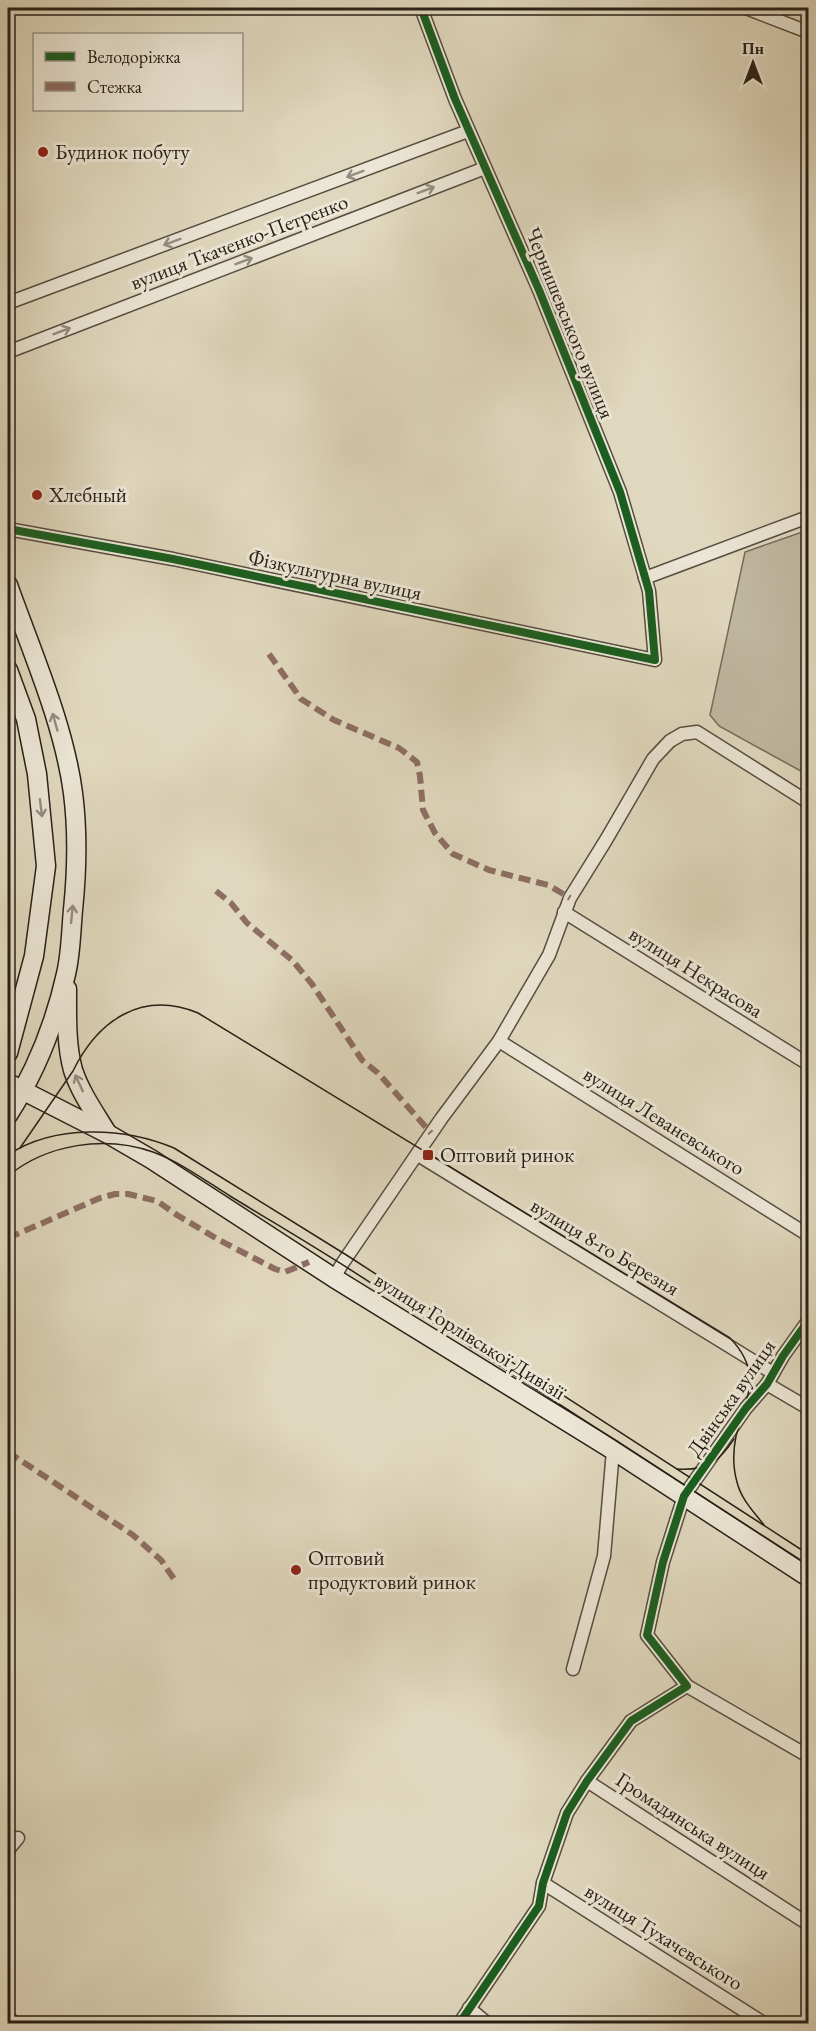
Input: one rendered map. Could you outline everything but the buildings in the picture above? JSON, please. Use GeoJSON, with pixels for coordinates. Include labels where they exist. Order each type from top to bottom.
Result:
{"type":"FeatureCollection","features":[{"type":"Feature","properties":{"kind":"main road"},"geometry":{"type":"LineString","coordinates":[[8,585],[51,706],[73,792],[78,852],[67,973],[69,1048],[73,1071],[88,1103],[108,1134]]}},
{"type":"Feature","properties":{"kind":"main road"},"geometry":{"type":"LineString","coordinates":[[8,670],[26,719],[37,774],[46,866],[34,956],[8,1053]]}},
{"type":"Feature","properties":{"kind":"main road"},"geometry":{"type":"LineString","coordinates":[[8,1115],[16,1087],[41,1053],[67,973]]}},
{"type":"Feature","properties":{"kind":"main road","name":"вулиця Горлівської Дивізії"},"geometry":{"type":"LineString","coordinates":[[16,1087],[108,1134],[151,1159],[334,1278],[613,1450],[808,1577]]}},
{"type":"Feature","properties":{"kind":"street","name":"Чернишевського вулиця"},"geometry":{"type":"LineString","coordinates":[[421,8],[468,131],[539,290],[620,492],[649,591],[655,660]]}},
{"type":"Feature","properties":{"kind":"street"},"geometry":{"type":"LineString","coordinates":[[749,8],[808,32]]}},
{"type":"Feature","properties":{"kind":"street","name":"вулиця Ткаченко-Петренко"},"geometry":{"type":"LineString","coordinates":[[8,303],[468,131]]}},
{"type":"Feature","properties":{"kind":"street","name":"вулиця Ткаченко-Петренко"},"geometry":{"type":"LineString","coordinates":[[8,352],[485,168]]}},
{"type":"Feature","properties":{"kind":"street"},"geometry":{"type":"LineString","coordinates":[[645,578],[808,517]]}},
{"type":"Feature","properties":{"kind":"street","name":"Фізкультурна вулиця"},"geometry":{"type":"LineString","coordinates":[[8,529],[173,559],[655,660]]}},
{"type":"Feature","properties":{"kind":"street"},"geometry":{"type":"LineString","coordinates":[[334,1278],[441,1119],[499,1041],[549,955],[570,898],[653,759],[670,741],[682,734],[697,732],[808,802]]}},
{"type":"Feature","properties":{"kind":"street","name":"вулиця Некрасова"},"geometry":{"type":"LineString","coordinates":[[564,912],[808,1064]]}},
{"type":"Feature","properties":{"kind":"street","name":"вулиця Леваневського"},"geometry":{"type":"LineString","coordinates":[[499,1041],[808,1235]]}},
{"type":"Feature","properties":{"kind":"street","name":"вулиця 8-го Березня"},"geometry":{"type":"LineString","coordinates":[[418,1155],[770,1378],[808,1408]]}},
{"type":"Feature","properties":{"kind":"street","name":"Двінська вулиця"},"geometry":{"type":"LineString","coordinates":[[687,1686],[647,1635],[663,1562],[684,1496],[770,1378],[808,1321]]}},
{"type":"Feature","properties":{"kind":"street"},"geometry":{"type":"LineString","coordinates":[[573,1669],[604,1556],[613,1450]]}},
{"type":"Feature","properties":{"kind":"street"},"geometry":{"type":"LineString","coordinates":[[459,2024],[539,1906],[543,1883],[567,1812],[631,1721],[687,1686],[808,1756]]}},
{"type":"Feature","properties":{"kind":"street","name":"Громадянська вулиця"},"geometry":{"type":"LineString","coordinates":[[587,1781],[808,1924]]}},
{"type":"Feature","properties":{"kind":"street"},"geometry":{"type":"LineString","coordinates":[[8,1850],[18,1838]]}},
{"type":"Feature","properties":{"kind":"street","name":"вулиця Тухачевського"},"geometry":{"type":"LineString","coordinates":[[543,1883],[765,2024]]}},
{"type":"Feature","properties":{"kind":"street"},"geometry":{"type":"LineString","coordinates":[[469,2008],[488,2024]]}},
{"type":"Feature","properties":{"kind":"street"},"geometry":{"type":"LineString","coordinates":[[8,2018],[17,2024]]}},
{"type":"Feature","properties":{"kind":"shaded area"},"geometry":{"type":"Polygon","coordinates":[[[808,530],[808,775],[719,726],[710,715],[745,552],[808,530]]]}},
{"type":"Feature","properties":{"kind":"tram line"},"geometry":{"type":"LineString","coordinates":[[20,1148],[83,1053],[109,1024],[124,1014],[158,1005],[178,1007],[198,1013],[730,1338],[746,1362],[750,1385],[735,1442],[736,1477],[745,1500],[764,1525]]}},
{"type":"Feature","properties":{"kind":"tram line"},"geometry":{"type":"LineString","coordinates":[[8,1155],[46,1138],[90,1132],[133,1136],[174,1148],[348,1256],[808,1554]]}},
{"type":"Feature","properties":{"kind":"tram line"},"geometry":{"type":"LineString","coordinates":[[8,1176],[40,1156],[58,1150],[96,1144],[135,1147],[173,1161],[341,1264],[808,1565]]}},
{"type":"Feature","properties":{"kind":"tram line"},"geometry":{"type":"LineString","coordinates":[[677,1469],[696,1469],[710,1464],[717,1460],[734,1439]]}},
{"type":"Feature","properties":{"kind":"marked path"},"geometry":{"type":"LineString","coordinates":[[269,654],[301,699],[334,720],[399,748],[417,762],[423,810],[435,833],[453,854],[489,870],[548,885],[570,898]]}},
{"type":"Feature","properties":{"kind":"marked path"},"geometry":{"type":"LineString","coordinates":[[216,891],[231,903],[247,923],[292,960],[312,984],[362,1060],[378,1073],[431,1133]]}},
{"type":"Feature","properties":{"kind":"marked path"},"geometry":{"type":"LineString","coordinates":[[8,1238],[100,1198],[115,1194],[128,1194],[157,1201],[219,1240],[275,1269],[285,1272],[309,1262]]}},
{"type":"Feature","properties":{"kind":"marked path"},"geometry":{"type":"LineString","coordinates":[[8,1452],[133,1535],[161,1560],[176,1582]]}},
{"type":"Feature","properties":{"kind":"cycle path"},"geometry":{"type":"LineString","coordinates":[[8,529],[173,559],[655,660],[649,591],[620,492],[539,290],[455,99],[421,8]]}},
{"type":"Feature","properties":{"kind":"cycle path"},"geometry":{"type":"LineString","coordinates":[[459,2024],[539,1906],[543,1883],[567,1813],[587,1781],[631,1721],[687,1686],[647,1635],[663,1562],[684,1496],[746,1408],[767,1384],[783,1356],[808,1321]]}},
{"type":"Feature","properties":{"kind":"place","name":"Будинок побуту"},"geometry":{"type":"Point","coordinates":[43,152]}},
{"type":"Feature","properties":{"kind":"place","name":"Хлебный"},"geometry":{"type":"Point","coordinates":[37,495]}},
{"type":"Feature","properties":{"kind":"place","name":"Оптовий ринок"},"geometry":{"type":"Point","coordinates":[428,1155]}},
{"type":"Feature","properties":{"kind":"place","name":"Оптовий продуктовий ринок"},"geometry":{"type":"Point","coordinates":[296,1570]}}]}
